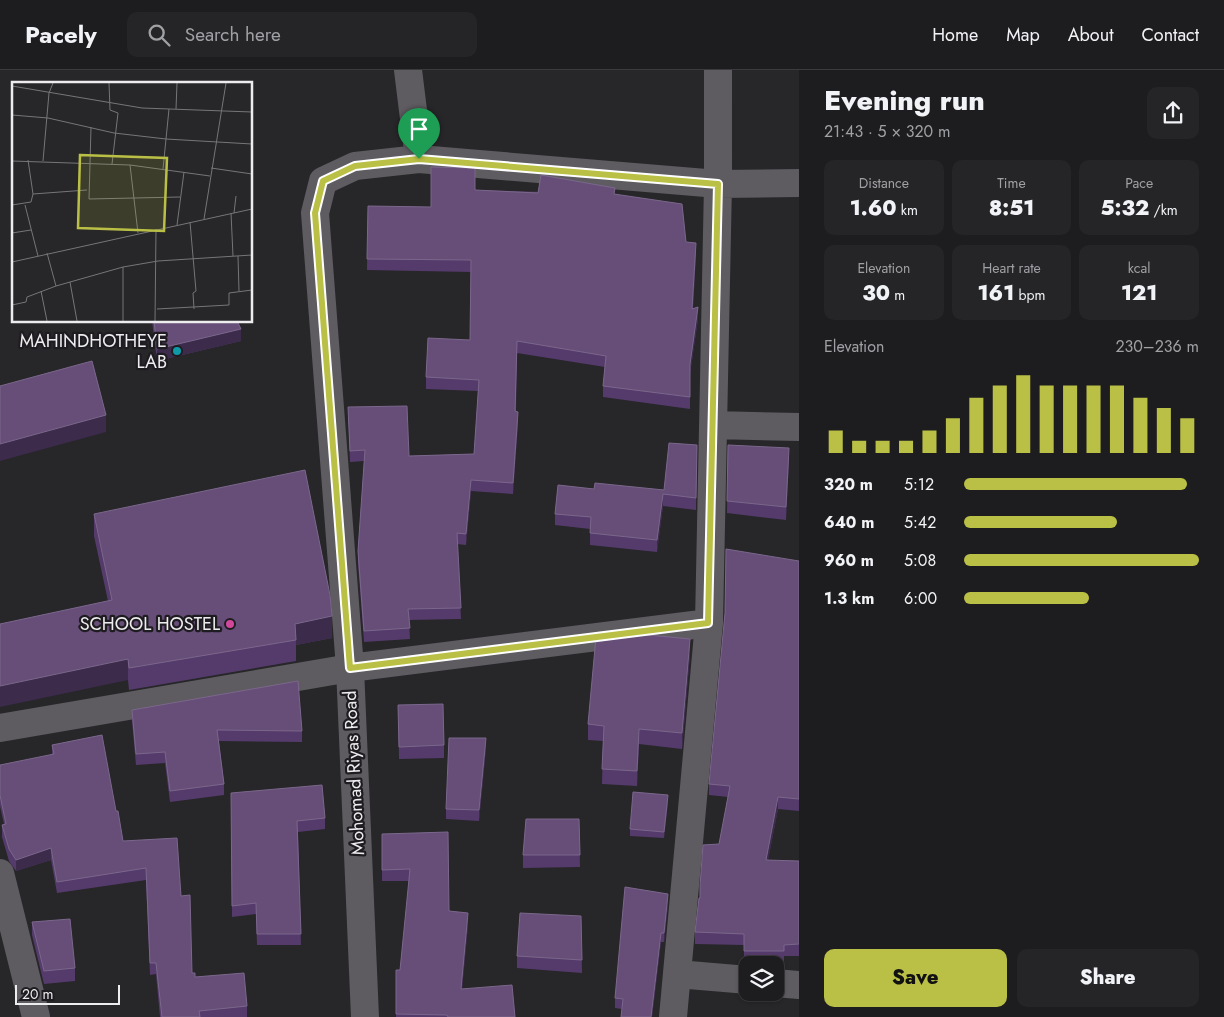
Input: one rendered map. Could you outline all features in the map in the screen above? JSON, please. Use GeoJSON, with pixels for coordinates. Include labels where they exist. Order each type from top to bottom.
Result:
{"type":"FeatureCollection","features":[{"type":"Feature","properties":{"kind":"street"},"geometry":{"type":"LineString","coordinates":[[408,70],[419,159]]}},
{"type":"Feature","properties":{"kind":"street"},"geometry":{"type":"LineString","coordinates":[[672,1017],[708,623],[718,184],[718,70]]}},
{"type":"Feature","properties":{"kind":"street","name":"Mohomad Riyas Road"},"geometry":{"type":"LineString","coordinates":[[366,1017],[350,668],[315,213],[323,181],[355,166],[419,159],[718,184],[799,183]]}},
{"type":"Feature","properties":{"kind":"street"},"geometry":{"type":"LineString","coordinates":[[713,425],[799,427]]}},
{"type":"Feature","properties":{"kind":"street"},"geometry":{"type":"LineString","coordinates":[[0,728],[350,668],[708,623]]}},
{"type":"Feature","properties":{"kind":"street"},"geometry":{"type":"LineString","coordinates":[[0,873],[7,931],[36,1017]]}},
{"type":"Feature","properties":{"kind":"street"},"geometry":{"type":"LineString","coordinates":[[677,974],[739,979]]}},
{"type":"Feature","properties":{"kind":"street"},"geometry":{"type":"LineString","coordinates":[[784,984],[799,985]]}},
{"type":"Feature","properties":{"kind":"building"},"geometry":{"type":"Polygon","coordinates":[[[431,167],[475,168],[475,190],[538,193],[541,175],[615,188],[614,194],[682,204],[686,242],[696,243],[692,309],[698,307],[690,364],[690,397],[603,386],[606,356],[517,341],[515,411],[518,412],[513,483],[471,480],[466,534],[457,533],[461,608],[408,609],[410,628],[364,631],[358,551],[365,450],[350,451],[348,407],[407,406],[409,456],[474,454],[479,380],[426,377],[428,338],[470,340],[471,260],[367,259],[368,206],[431,207],[431,167]]]}},
{"type":"Feature","properties":{"kind":"building"},"geometry":{"type":"Polygon","coordinates":[[[154,322],[238,322],[241,329],[157,349],[154,322]]]}},
{"type":"Feature","properties":{"kind":"building"},"geometry":{"type":"Polygon","coordinates":[[[92,361],[106,415],[0,444],[0,386],[92,361]]]}},
{"type":"Feature","properties":{"kind":"building"},"geometry":{"type":"Polygon","coordinates":[[[669,443],[697,445],[696,498],[663,494],[657,540],[590,533],[591,517],[555,514],[558,485],[594,489],[595,483],[664,490],[669,443]]]}},
{"type":"Feature","properties":{"kind":"building"},"geometry":{"type":"Polygon","coordinates":[[[728,445],[789,448],[786,507],[727,501],[728,445]]]}},
{"type":"Feature","properties":{"kind":"building"},"geometry":{"type":"Polygon","coordinates":[[[305,470],[330,595],[332,616],[295,624],[296,640],[129,668],[128,659],[0,686],[0,624],[112,600],[94,514],[305,470]]]}},
{"type":"Feature","properties":{"kind":"building"},"geometry":{"type":"Polygon","coordinates":[[[726,549],[799,561],[799,799],[778,797],[766,860],[799,861],[799,944],[784,945],[784,951],[744,951],[744,934],[695,932],[700,898],[703,845],[719,844],[730,786],[709,784],[725,613],[726,549]]]}},
{"type":"Feature","properties":{"kind":"building"},"geometry":{"type":"Polygon","coordinates":[[[628,633],[690,639],[682,733],[639,729],[637,771],[602,769],[604,726],[588,724],[596,637],[628,633]]]}},
{"type":"Feature","properties":{"kind":"building"},"geometry":{"type":"Polygon","coordinates":[[[298,681],[302,731],[217,730],[224,784],[170,791],[165,752],[136,754],[132,710],[298,681]]]}},
{"type":"Feature","properties":{"kind":"building"},"geometry":{"type":"Polygon","coordinates":[[[443,704],[444,745],[399,747],[398,705],[443,704]]]}},
{"type":"Feature","properties":{"kind":"building"},"geometry":{"type":"Polygon","coordinates":[[[102,735],[123,841],[177,838],[181,896],[190,895],[192,973],[195,973],[195,977],[244,973],[247,1006],[199,1011],[200,1017],[162,1017],[156,963],[150,963],[146,868],[57,882],[51,848],[16,860],[9,849],[2,825],[6,824],[0,795],[0,765],[54,754],[52,745],[102,735]]]}},
{"type":"Feature","properties":{"kind":"building"},"geometry":{"type":"Polygon","coordinates":[[[449,738],[486,738],[479,810],[446,809],[449,738]]]}},
{"type":"Feature","properties":{"kind":"building"},"geometry":{"type":"Polygon","coordinates":[[[322,785],[325,818],[297,821],[301,934],[257,934],[256,903],[232,906],[231,793],[322,785]]]}},
{"type":"Feature","properties":{"kind":"building"},"geometry":{"type":"Polygon","coordinates":[[[633,792],[668,795],[664,832],[630,829],[633,792]]]}},
{"type":"Feature","properties":{"kind":"building"},"geometry":{"type":"Polygon","coordinates":[[[526,819],[579,819],[580,855],[523,855],[526,819]]]}},
{"type":"Feature","properties":{"kind":"building"},"geometry":{"type":"Polygon","coordinates":[[[448,832],[449,911],[468,913],[461,989],[512,985],[515,1017],[448,1017],[447,1015],[396,1014],[396,970],[400,970],[410,869],[382,870],[382,834],[448,832]]]}},
{"type":"Feature","properties":{"kind":"building"},"geometry":{"type":"Polygon","coordinates":[[[625,887],[668,894],[664,933],[661,933],[651,1017],[621,1017],[623,999],[615,998],[625,887]]]}},
{"type":"Feature","properties":{"kind":"building"},"geometry":{"type":"Polygon","coordinates":[[[520,913],[581,916],[582,960],[517,956],[520,913]]]}},
{"type":"Feature","properties":{"kind":"building"},"geometry":{"type":"Polygon","coordinates":[[[70,919],[75,968],[44,971],[32,922],[70,919]]]}},
{"type":"Feature","properties":{"kind":"place","name":"MAHINDHOTHEYE LAB"},"geometry":{"type":"Point","coordinates":[177,351]}},
{"type":"Feature","properties":{"kind":"place","name":"SCHOOL HOSTEL"},"geometry":{"type":"Point","coordinates":[230,624]}},
{"type":"Feature","properties":{"kind":"route"},"geometry":{"type":"LineString","coordinates":[[419,159],[718,184],[708,623],[350,668],[315,213],[323,181],[355,166],[419,159]]}}]}
